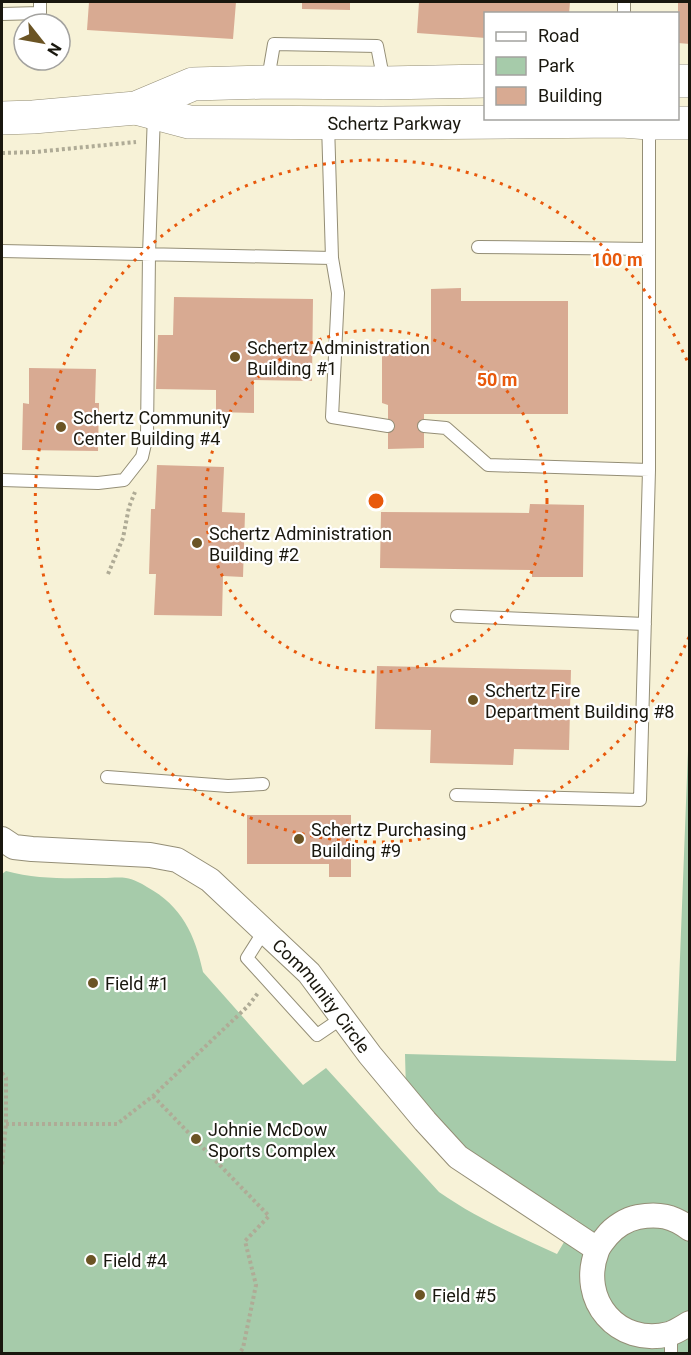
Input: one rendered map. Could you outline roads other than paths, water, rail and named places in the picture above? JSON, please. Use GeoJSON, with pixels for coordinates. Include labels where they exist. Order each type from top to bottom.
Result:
{"type":"FeatureCollection","features":[{"type":"Feature","properties":{"kind":"main road","name":"Schertz Parkway"},"geometry":{"type":"LineString","coordinates":[[145,110],[193,84],[484,81]]}},
{"type":"Feature","properties":{"kind":"main road"},"geometry":{"type":"LineString","coordinates":[[264,123],[268,82]]}},
{"type":"Feature","properties":{"kind":"main road"},"geometry":{"type":"LineString","coordinates":[[380,123],[384,83]]}},
{"type":"Feature","properties":{"kind":"main road","name":"Schertz Parkway"},"geometry":{"type":"LineString","coordinates":[[2,118],[145,110],[189,122],[631,121],[690,123]]}},
{"type":"Feature","properties":{"kind":"street","name":"Community Circle"},"geometry":{"type":"LineString","coordinates":[[2,840],[14,847],[32,849],[150,855],[177,861],[210,880],[309,973],[404,1096],[458,1157],[597,1249]]}},
{"type":"Feature","properties":{"kind":"street"},"geometry":{"type":"LineString","coordinates":[[677,1337],[647,1336],[625,1330],[606,1316],[594,1295],[591,1271],[597,1249],[612,1230],[633,1218],[653,1214],[679,1221],[690,1229]]}},
{"type":"Feature","properties":{"kind":"lane"},"geometry":{"type":"LineString","coordinates":[[2,14],[40,13],[40,2]]}},
{"type":"Feature","properties":{"kind":"lane"},"geometry":{"type":"LineString","coordinates":[[2,480],[98,483],[124,480],[142,457],[147,435],[149,254],[145,110]]}},
{"type":"Feature","properties":{"kind":"lane"},"geometry":{"type":"LineString","coordinates":[[456,795],[640,800],[649,470],[649,249],[631,121]]}},
{"type":"Feature","properties":{"kind":"lane"},"geometry":{"type":"LineString","coordinates":[[328,123],[332,258],[338,292],[332,417],[388,426]]}},
{"type":"Feature","properties":{"kind":"lane"},"geometry":{"type":"LineString","coordinates":[[478,247],[649,249]]}},
{"type":"Feature","properties":{"kind":"lane"},"geometry":{"type":"LineString","coordinates":[[2,251],[332,258]]}},
{"type":"Feature","properties":{"kind":"lane"},"geometry":{"type":"LineString","coordinates":[[424,426],[446,428],[488,465],[649,470]]}},
{"type":"Feature","properties":{"kind":"lane"},"geometry":{"type":"LineString","coordinates":[[457,616],[645,624]]}},
{"type":"Feature","properties":{"kind":"lane"},"geometry":{"type":"LineString","coordinates":[[107,777],[228,786],[262,784]]}},
{"type":"Feature","properties":{"kind":"lane"},"geometry":{"type":"LineString","coordinates":[[264,931],[247,957],[267,981],[317,1035],[342,1018]]}},
{"type":"Feature","properties":{"kind":"place","name":"Schertz Administration Building #1"},"geometry":{"type":"Point","coordinates":[235,357]}},
{"type":"Feature","properties":{"kind":"place","name":"Schertz Community Center Building #4"},"geometry":{"type":"Point","coordinates":[61,427]}},
{"type":"Feature","properties":{"kind":"place","name":"Schertz Administration Building #2"},"geometry":{"type":"Point","coordinates":[197,543]}},
{"type":"Feature","properties":{"kind":"place","name":"Schertz Fire Department Building #8"},"geometry":{"type":"Point","coordinates":[473,700]}},
{"type":"Feature","properties":{"kind":"place","name":"Schertz Purchasing Building #9"},"geometry":{"type":"Point","coordinates":[299,839]}},
{"type":"Feature","properties":{"kind":"place","name":"Field #1"},"geometry":{"type":"Point","coordinates":[93,983]}},
{"type":"Feature","properties":{"kind":"place","name":"Johnie McDow Sports Complex"},"geometry":{"type":"Point","coordinates":[196,1139]}},
{"type":"Feature","properties":{"kind":"place","name":"Field #4"},"geometry":{"type":"Point","coordinates":[91,1260]}},
{"type":"Feature","properties":{"kind":"place","name":"Field #5"},"geometry":{"type":"Point","coordinates":[420,1295]}}]}
